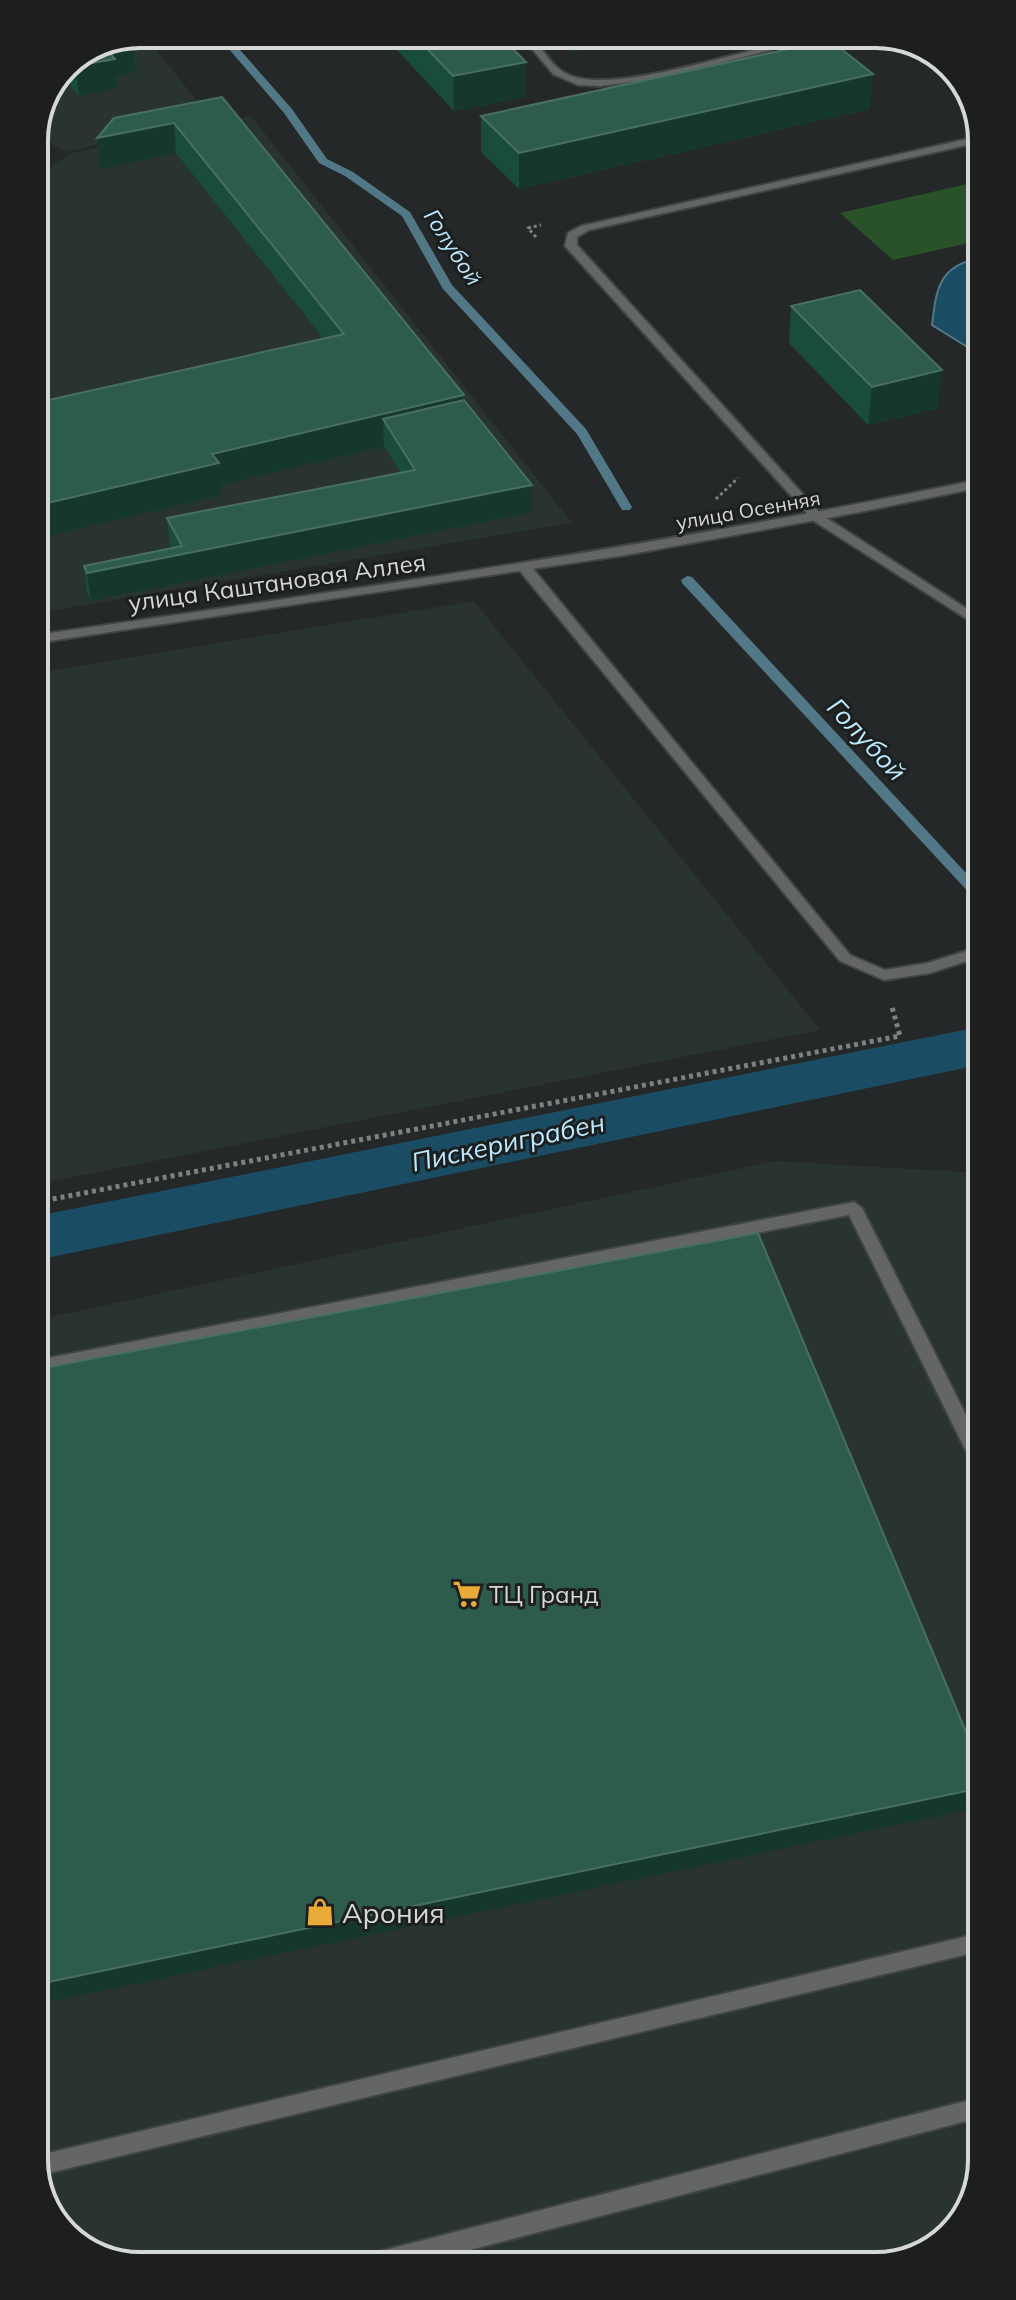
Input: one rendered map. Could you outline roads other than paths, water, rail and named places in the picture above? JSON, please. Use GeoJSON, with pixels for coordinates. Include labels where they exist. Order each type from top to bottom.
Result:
{"type":"FeatureCollection","features":[{"type":"Feature","properties":{"kind":"street"},"geometry":{"type":"LineString","coordinates":[[537,48],[562,76],[580,84],[608,84],[766,50]]}},
{"type":"Feature","properties":{"kind":"street"},"geometry":{"type":"LineString","coordinates":[[968,142],[585,228],[572,235],[571,246],[818,518],[968,616]]}},
{"type":"Feature","properties":{"kind":"street","name":"улица Осенняя"},"geometry":{"type":"LineString","coordinates":[[525,568],[818,518],[968,486]]}},
{"type":"Feature","properties":{"kind":"street"},"geometry":{"type":"LineString","coordinates":[[525,568],[845,958],[884,975],[930,968],[968,956]]}},
{"type":"Feature","properties":{"kind":"street","name":"улица Каштановая Аллея"},"geometry":{"type":"LineString","coordinates":[[48,637],[525,568]]}},
{"type":"Feature","properties":{"kind":"street"},"geometry":{"type":"LineString","coordinates":[[48,1365],[854,1208],[968,1437]]}},
{"type":"Feature","properties":{"kind":"street"},"geometry":{"type":"LineString","coordinates":[[48,2163],[968,1945]]}},
{"type":"Feature","properties":{"kind":"street"},"geometry":{"type":"LineString","coordinates":[[420,2252],[968,2111]]}},
{"type":"Feature","properties":{"kind":"water"},"geometry":{"type":"Polygon","coordinates":[[[968,261],[968,347],[932,325],[941,282],[968,261]]]}},
{"type":"Feature","properties":{"kind":"waterway","name":"Голубой"},"geometry":{"type":"LineString","coordinates":[[233,48],[288,111],[323,161],[349,174],[406,214],[447,287],[582,432],[626,507]]}},
{"type":"Feature","properties":{"kind":"waterway","name":"Голубой"},"geometry":{"type":"LineString","coordinates":[[687,580],[968,883]]}},
{"type":"Feature","properties":{"kind":"waterway","name":"Пискериграбен"},"geometry":{"type":"LineString","coordinates":[[48,1236],[968,1048]]}},
{"type":"Feature","properties":{"kind":"place","name":"ТЦ Гранд"},"geometry":{"type":"Point","coordinates":[467,1594]}},
{"type":"Feature","properties":{"kind":"place","name":"Арония"},"geometry":{"type":"Point","coordinates":[320,1912]}}]}
